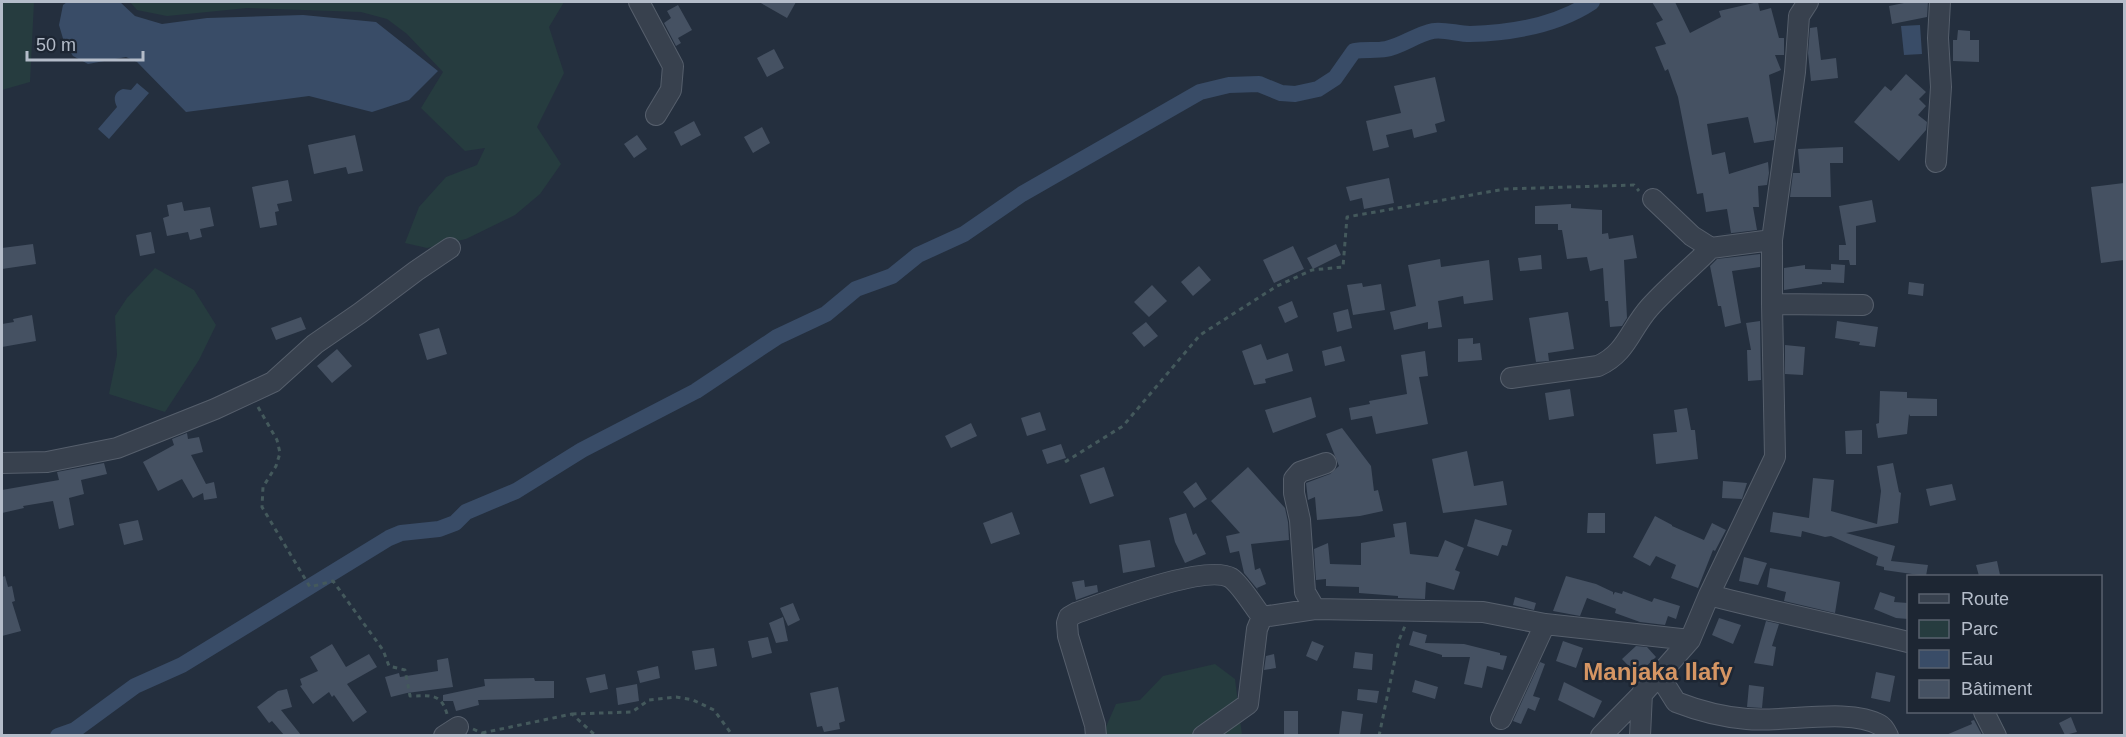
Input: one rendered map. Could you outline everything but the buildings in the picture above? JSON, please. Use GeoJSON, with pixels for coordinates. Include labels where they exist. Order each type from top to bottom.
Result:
{"type":"FeatureCollection","features":[{"type":"Feature","properties":{"kind":"street"},"geometry":{"type":"LineString","coordinates":[[639,2],[673,66],[671,90],[656,115]]}},
{"type":"Feature","properties":{"kind":"street"},"geometry":{"type":"LineString","coordinates":[[1601,735],[1690,640],[1775,457],[1772,240],[1795,72],[1799,16],[1808,2]]}},
{"type":"Feature","properties":{"kind":"street"},"geometry":{"type":"LineString","coordinates":[[1936,162],[1941,87],[1938,38],[1940,2]]}},
{"type":"Feature","properties":{"kind":"street"},"geometry":{"type":"LineString","coordinates":[[1653,199],[1692,236],[1711,248]]}},
{"type":"Feature","properties":{"kind":"street"},"geometry":{"type":"LineString","coordinates":[[1511,378],[1598,366],[1611,360],[1649,308],[1711,248],[1772,240]]}},
{"type":"Feature","properties":{"kind":"street"},"geometry":{"type":"LineString","coordinates":[[2,463],[47,462],[117,448],[215,409],[273,382],[315,344],[450,248]]}},
{"type":"Feature","properties":{"kind":"street"},"geometry":{"type":"LineString","coordinates":[[1772,304],[1863,305]]}},
{"type":"Feature","properties":{"kind":"street"},"geometry":{"type":"LineString","coordinates":[[1315,609],[1305,592],[1300,520],[1294,493],[1294,480],[1300,471],[1326,463]]}},
{"type":"Feature","properties":{"kind":"street"},"geometry":{"type":"LineString","coordinates":[[1096,735],[1068,636],[1069,617],[1179,579],[1222,574],[1232,579],[1262,617]]}},
{"type":"Feature","properties":{"kind":"street"},"geometry":{"type":"LineString","coordinates":[[1709,595],[1788,616],[1907,642]]}},
{"type":"Feature","properties":{"kind":"street"},"geometry":{"type":"LineString","coordinates":[[1262,617],[1315,609],[1483,612],[1545,624],[1690,640]]}},
{"type":"Feature","properties":{"kind":"street"},"geometry":{"type":"LineString","coordinates":[[1203,735],[1248,704],[1257,629],[1262,617]]}},
{"type":"Feature","properties":{"kind":"street"},"geometry":{"type":"LineString","coordinates":[[1501,719],[1545,624]]}},
{"type":"Feature","properties":{"kind":"street"},"geometry":{"type":"LineString","coordinates":[[1659,675],[1676,702],[1710,713],[1750,719],[1860,718],[1882,725],[1888,735]]}},
{"type":"Feature","properties":{"kind":"street"},"geometry":{"type":"LineString","coordinates":[[1640,735],[1642,693]]}},
{"type":"Feature","properties":{"kind":"street"},"geometry":{"type":"LineString","coordinates":[[1985,713],[1996,735]]}},
{"type":"Feature","properties":{"kind":"path"},"geometry":{"type":"LineString","coordinates":[[1065,462],[1123,426],[1200,335],[1276,286],[1312,270],[1343,267],[1347,217],[1505,189],[1634,185],[1641,194],[1653,199]]}},
{"type":"Feature","properties":{"kind":"path"},"geometry":{"type":"LineString","coordinates":[[249,393],[277,440],[280,453],[276,466],[263,487],[262,507],[310,587],[333,581],[383,650],[389,666],[405,670],[410,696],[435,696],[444,703],[452,731]]}},
{"type":"Feature","properties":{"kind":"path"},"geometry":{"type":"LineString","coordinates":[[1379,735],[1399,640],[1411,610]]}},
{"type":"Feature","properties":{"kind":"path"},"geometry":{"type":"LineString","coordinates":[[482,733],[572,714],[632,712],[649,700],[676,697],[693,700],[714,710],[733,735]]}},
{"type":"Feature","properties":{"kind":"path"},"geometry":{"type":"LineString","coordinates":[[572,714],[596,735]]}},
{"type":"Feature","properties":{"kind":"green space"},"geometry":{"type":"Polygon","coordinates":[[[2,2],[34,2],[30,82],[2,90],[2,2]]]}},
{"type":"Feature","properties":{"kind":"green space"},"geometry":{"type":"Polygon","coordinates":[[[130,2],[564,2],[549,27],[564,73],[537,127],[561,164],[540,194],[515,215],[466,239],[427,248],[405,243],[419,207],[446,177],[477,165],[485,148],[465,151],[421,108],[443,72],[407,34],[387,19],[361,12],[247,8],[167,16],[137,10],[130,2]]]}},
{"type":"Feature","properties":{"kind":"green space"},"geometry":{"type":"Polygon","coordinates":[[[155,268],[194,290],[216,325],[199,360],[165,412],[109,394],[117,355],[115,316],[127,298],[155,268]]]}},
{"type":"Feature","properties":{"kind":"green space"},"geometry":{"type":"Polygon","coordinates":[[[1215,664],[1235,679],[1242,735],[1102,736],[1116,704],[1140,700],[1163,676],[1215,664]]]}},
{"type":"Feature","properties":{"kind":"water"},"geometry":{"type":"Polygon","coordinates":[[[67,2],[120,2],[135,16],[162,24],[207,18],[303,15],[376,22],[438,71],[409,100],[372,112],[309,96],[186,112],[137,62],[126,57],[88,64],[73,56],[64,42],[59,25],[63,5],[67,2]]]}},
{"type":"Feature","properties":{"kind":"water"},"geometry":{"type":"Polygon","coordinates":[[[1920,25],[1922,54],[1904,55],[1901,26],[1920,25]]]}},
{"type":"Feature","properties":{"kind":"water"},"geometry":{"type":"Polygon","coordinates":[[[137,83],[149,93],[109,139],[98,129],[117,107],[116,94],[123,89],[131,90],[137,83]]]}},
{"type":"Feature","properties":{"kind":"waterway"},"geometry":{"type":"LineString","coordinates":[[58,736],[75,730],[135,686],[182,665],[389,538],[401,533],[439,529],[455,523],[466,512],[516,491],[582,450],[696,391],[777,337],[826,314],[856,289],[892,276],[918,255],[964,234],[1022,194],[1200,92],[1229,85],[1259,84],[1281,93],[1295,94],[1318,89],[1335,78],[1354,51],[1386,49],[1433,31],[1470,34],[1518,30],[1564,17],[1592,2]]}},
{"type":"Feature","properties":{"kind":"district","name":"Manjaka Ilafy"},"geometry":{"type":"Point","coordinates":[1658,672]}}]}
